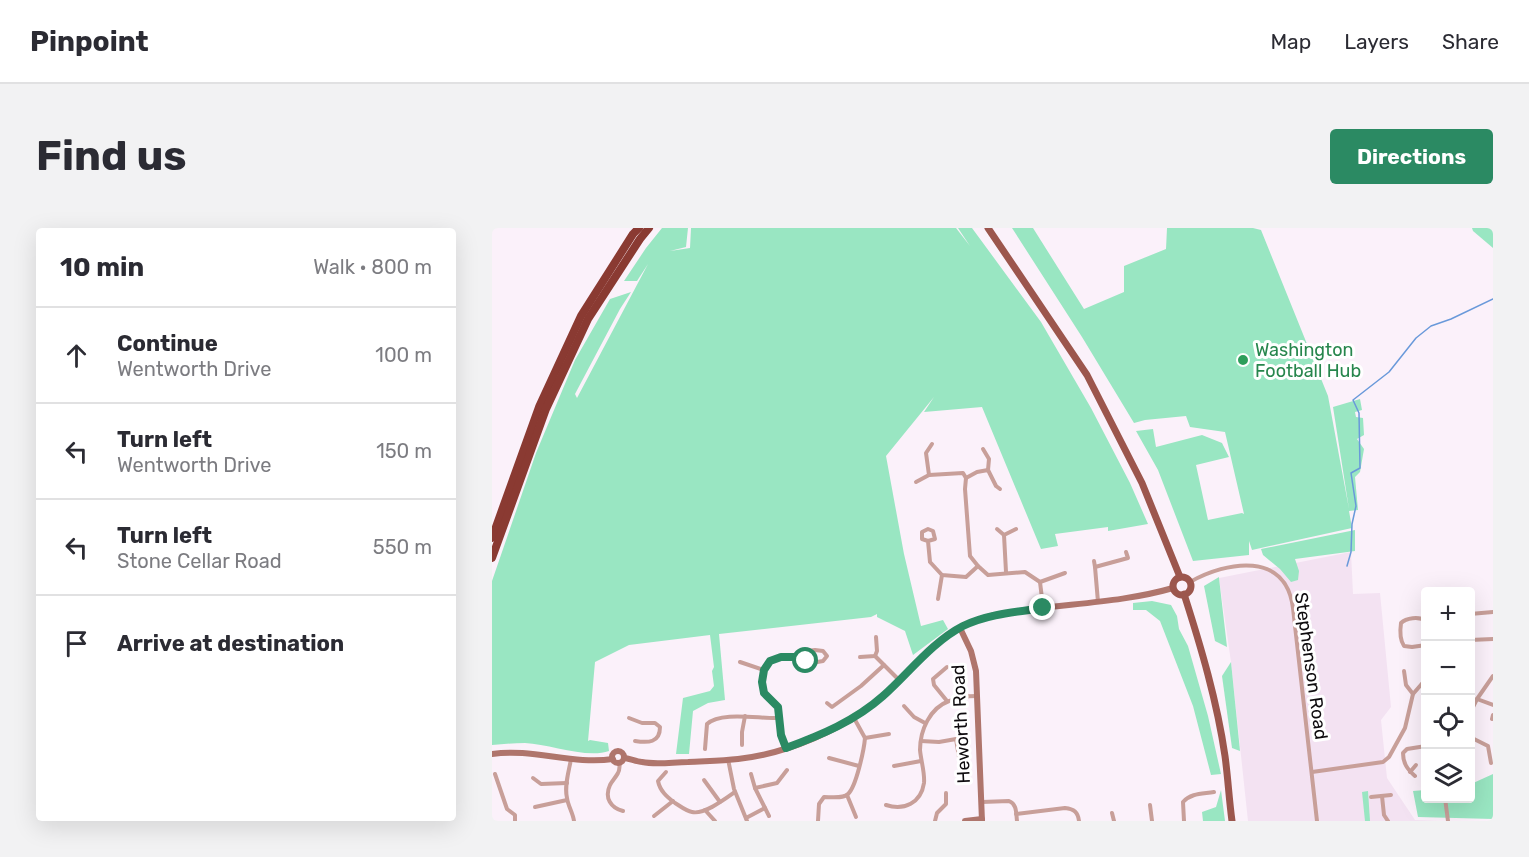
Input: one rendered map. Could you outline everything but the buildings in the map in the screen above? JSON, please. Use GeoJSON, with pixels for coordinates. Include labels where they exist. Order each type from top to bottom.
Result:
{"type":"FeatureCollection","features":[{"type":"Feature","properties":{"kind":"highway"},"geometry":{"type":"LineString","coordinates":[[492,538],[539,407],[572,336],[582,316],[639,228]]}},
{"type":"Feature","properties":{"kind":"highway"},"geometry":{"type":"LineString","coordinates":[[492,558],[546,409],[588,319],[649,228]]}},
{"type":"Feature","properties":{"kind":"main road"},"geometry":{"type":"LineString","coordinates":[[988,228],[1087,375],[1142,483],[1180,577]]}},
{"type":"Feature","properties":{"kind":"main road"},"geometry":{"type":"LineString","coordinates":[[1180,577],[1190,582],[1190,588],[1185,594],[1178,594],[1173,588],[1174,582],[1180,577]]}},
{"type":"Feature","properties":{"kind":"main road"},"geometry":{"type":"LineString","coordinates":[[1185,594],[1201,646],[1215,706],[1225,755],[1232,821]]}},
{"type":"Feature","properties":{"kind":"street"},"geometry":{"type":"LineString","coordinates":[[929,475],[924,452],[932,444]]}},
{"type":"Feature","properties":{"kind":"street"},"geometry":{"type":"LineString","coordinates":[[983,449],[989,459],[988,470],[1000,489]]}},
{"type":"Feature","properties":{"kind":"street"},"geometry":{"type":"LineString","coordinates":[[966,478],[977,472],[988,470]]}},
{"type":"Feature","properties":{"kind":"street"},"geometry":{"type":"LineString","coordinates":[[916,482],[929,475],[963,473],[966,478],[970,556],[988,574],[1025,572],[1040,582],[1043,608]]}},
{"type":"Feature","properties":{"kind":"street"},"geometry":{"type":"LineString","coordinates":[[997,528],[1004,535],[1006,573]]}},
{"type":"Feature","properties":{"kind":"street"},"geometry":{"type":"LineString","coordinates":[[1004,535],[1016,530]]}},
{"type":"Feature","properties":{"kind":"street"},"geometry":{"type":"LineString","coordinates":[[928,541],[930,562],[942,575],[966,577],[978,566]]}},
{"type":"Feature","properties":{"kind":"street"},"geometry":{"type":"LineString","coordinates":[[1095,567],[1128,558],[1126,552]]}},
{"type":"Feature","properties":{"kind":"street"},"geometry":{"type":"LineString","coordinates":[[1094,561],[1098,602]]}},
{"type":"Feature","properties":{"kind":"street","name":"Stephenson Road"},"geometry":{"type":"LineString","coordinates":[[1190,582],[1211,572],[1234,566],[1256,565],[1277,576],[1288,591],[1292,602],[1317,821]]}},
{"type":"Feature","properties":{"kind":"street"},"geometry":{"type":"LineString","coordinates":[[1040,582],[1065,573]]}},
{"type":"Feature","properties":{"kind":"street"},"geometry":{"type":"LineString","coordinates":[[938,599],[942,575]]}},
{"type":"Feature","properties":{"kind":"street"},"geometry":{"type":"LineString","coordinates":[[613,759],[613,754],[619,751],[624,754],[625,758],[643,763],[728,759],[766,754],[786,748],[854,718],[881,698],[933,648],[960,628],[989,616],[1142,596],[1173,588]]}},
{"type":"Feature","properties":{"kind":"street"},"geometry":{"type":"LineString","coordinates":[[1475,614],[1493,612]]}},
{"type":"Feature","properties":{"kind":"street"},"geometry":{"type":"LineString","coordinates":[[1421,619],[1405,620],[1400,627],[1401,642],[1404,646],[1421,646]]}},
{"type":"Feature","properties":{"kind":"street","name":"Heworth Road"},"geometry":{"type":"LineString","coordinates":[[960,628],[974,660],[982,820]]}},
{"type":"Feature","properties":{"kind":"street"},"geometry":{"type":"LineString","coordinates":[[875,656],[878,651],[876,637]]}},
{"type":"Feature","properties":{"kind":"street"},"geometry":{"type":"LineString","coordinates":[[1475,640],[1493,639]]}},
{"type":"Feature","properties":{"kind":"street"},"geometry":{"type":"LineString","coordinates":[[815,650],[823,651],[827,656],[823,661],[812,663],[806,661],[804,657],[807,651],[815,650]]}},
{"type":"Feature","properties":{"kind":"street"},"geometry":{"type":"LineString","coordinates":[[860,657],[875,656],[900,681]]}},
{"type":"Feature","properties":{"kind":"street"},"geometry":{"type":"LineString","coordinates":[[786,748],[781,735],[778,707],[764,693],[762,682],[764,670],[770,661],[781,657],[804,657]]}},
{"type":"Feature","properties":{"kind":"street"},"geometry":{"type":"LineString","coordinates":[[740,662],[764,670]]}},
{"type":"Feature","properties":{"kind":"street"},"geometry":{"type":"LineString","coordinates":[[827,703],[832,707],[861,686],[884,665]]}},
{"type":"Feature","properties":{"kind":"street"},"geometry":{"type":"LineString","coordinates":[[947,667],[933,679],[934,685],[947,701]]}},
{"type":"Feature","properties":{"kind":"street"},"geometry":{"type":"LineString","coordinates":[[1404,671],[1406,685],[1413,694]]}},
{"type":"Feature","properties":{"kind":"street"},"geometry":{"type":"LineString","coordinates":[[1475,703],[1493,676]]}},
{"type":"Feature","properties":{"kind":"street"},"geometry":{"type":"LineString","coordinates":[[1312,772],[1383,762],[1389,757],[1405,728],[1413,694],[1421,684]]}},
{"type":"Feature","properties":{"kind":"street"},"geometry":{"type":"LineString","coordinates":[[886,805],[895,808],[907,806],[921,792],[924,781],[921,741],[925,723],[947,701],[960,697],[977,696]]}},
{"type":"Feature","properties":{"kind":"street"},"geometry":{"type":"LineString","coordinates":[[1477,699],[1493,705]]}},
{"type":"Feature","properties":{"kind":"street"},"geometry":{"type":"LineString","coordinates":[[904,706],[925,723]]}},
{"type":"Feature","properties":{"kind":"street"},"geometry":{"type":"LineString","coordinates":[[705,749],[707,724],[712,719],[745,716],[778,718]]}},
{"type":"Feature","properties":{"kind":"street"},"geometry":{"type":"LineString","coordinates":[[742,745],[745,716]]}},
{"type":"Feature","properties":{"kind":"street"},"geometry":{"type":"LineString","coordinates":[[628,718],[642,723],[655,723],[660,727],[656,739],[650,742],[635,741]]}},
{"type":"Feature","properties":{"kind":"street"},"geometry":{"type":"LineString","coordinates":[[818,821],[819,804],[824,797],[847,795],[854,785],[866,738],[854,718]]}},
{"type":"Feature","properties":{"kind":"street"},"geometry":{"type":"LineString","coordinates":[[866,738],[889,734]]}},
{"type":"Feature","properties":{"kind":"street"},"geometry":{"type":"LineString","coordinates":[[921,741],[939,742],[956,739],[959,757]]}},
{"type":"Feature","properties":{"kind":"street"},"geometry":{"type":"LineString","coordinates":[[1475,740],[1488,746],[1491,763]]}},
{"type":"Feature","properties":{"kind":"street"},"geometry":{"type":"LineString","coordinates":[[1415,776],[1403,760],[1403,753],[1407,749],[1421,747]]}},
{"type":"Feature","properties":{"kind":"street"},"geometry":{"type":"LineString","coordinates":[[492,754],[528,753],[588,761],[613,759],[620,763]]}},
{"type":"Feature","properties":{"kind":"street"},"geometry":{"type":"LineString","coordinates":[[1482,758],[1490,756]]}},
{"type":"Feature","properties":{"kind":"street"},"geometry":{"type":"LineString","coordinates":[[571,758],[567,800],[574,821]]}},
{"type":"Feature","properties":{"kind":"street"},"geometry":{"type":"LineString","coordinates":[[623,811],[615,809],[609,802],[607,793],[619,772],[620,763],[625,758]]}},
{"type":"Feature","properties":{"kind":"street"},"geometry":{"type":"LineString","coordinates":[[829,758],[859,766]]}},
{"type":"Feature","properties":{"kind":"street"},"geometry":{"type":"LineString","coordinates":[[728,759],[735,792],[746,819],[765,808]]}},
{"type":"Feature","properties":{"kind":"street"},"geometry":{"type":"LineString","coordinates":[[894,766],[921,761]]}},
{"type":"Feature","properties":{"kind":"street"},"geometry":{"type":"LineString","coordinates":[[1410,772],[1416,765]]}},
{"type":"Feature","properties":{"kind":"street"},"geometry":{"type":"LineString","coordinates":[[755,788],[777,783],[787,770]]}},
{"type":"Feature","properties":{"kind":"street"},"geometry":{"type":"LineString","coordinates":[[666,772],[658,781],[660,789],[690,812],[705,810],[735,792]]}},
{"type":"Feature","properties":{"kind":"street"},"geometry":{"type":"LineString","coordinates":[[495,774],[507,809],[515,815],[515,821]]}},
{"type":"Feature","properties":{"kind":"street"},"geometry":{"type":"LineString","coordinates":[[751,774],[755,788],[769,816]]}},
{"type":"Feature","properties":{"kind":"street"},"geometry":{"type":"LineString","coordinates":[[533,778],[542,784],[567,783]]}},
{"type":"Feature","properties":{"kind":"street"},"geometry":{"type":"LineString","coordinates":[[704,780],[720,802]]}},
{"type":"Feature","properties":{"kind":"street"},"geometry":{"type":"LineString","coordinates":[[492,788],[500,786]]}},
{"type":"Feature","properties":{"kind":"street"},"geometry":{"type":"LineString","coordinates":[[1184,821],[1182,807],[1186,799],[1191,795],[1214,792]]}},
{"type":"Feature","properties":{"kind":"street"},"geometry":{"type":"LineString","coordinates":[[935,821],[937,813],[946,804],[946,794]]}},
{"type":"Feature","properties":{"kind":"street"},"geometry":{"type":"LineString","coordinates":[[847,795],[856,817]]}},
{"type":"Feature","properties":{"kind":"street"},"geometry":{"type":"LineString","coordinates":[[1371,797],[1391,795]]}},
{"type":"Feature","properties":{"kind":"street"},"geometry":{"type":"LineString","coordinates":[[1382,796],[1384,815],[1388,821]]}},
{"type":"Feature","properties":{"kind":"street"},"geometry":{"type":"LineString","coordinates":[[535,807],[567,800]]}},
{"type":"Feature","properties":{"kind":"street"},"geometry":{"type":"LineString","coordinates":[[654,816],[673,801]]}},
{"type":"Feature","properties":{"kind":"street"},"geometry":{"type":"LineString","coordinates":[[981,802],[1009,801],[1015,805],[1017,821]]}},
{"type":"Feature","properties":{"kind":"street"},"geometry":{"type":"LineString","coordinates":[[1446,803],[1448,821]]}},
{"type":"Feature","properties":{"kind":"street"},"geometry":{"type":"LineString","coordinates":[[1150,805],[1152,821]]}},
{"type":"Feature","properties":{"kind":"street"},"geometry":{"type":"LineString","coordinates":[[1016,814],[1071,808],[1076,811],[1079,821]]}},
{"type":"Feature","properties":{"kind":"street"},"geometry":{"type":"LineString","coordinates":[[705,810],[715,821]]}},
{"type":"Feature","properties":{"kind":"street"},"geometry":{"type":"LineString","coordinates":[[1113,813],[1114,821]]}},
{"type":"Feature","properties":{"kind":"street"},"geometry":{"type":"LineString","coordinates":[[965,821],[982,820]]}},
{"type":"Feature","properties":{"kind":"shaded area"},"geometry":{"type":"Polygon","coordinates":[[[1351,552],[1353,594],[1380,593],[1391,707],[1381,720],[1387,778],[1415,820],[1438,821],[1248,821],[1231,662],[1219,578],[1351,552]]]}},
{"type":"Feature","properties":{"kind":"green space"},"geometry":{"type":"Polygon","coordinates":[[[662,228],[688,228],[686,247],[670,251],[690,248],[691,228],[956,228],[970,246],[958,228],[972,228],[1041,322],[1091,408],[1130,483],[1148,524],[1108,531],[1108,527],[1055,534],[1058,546],[1041,549],[982,407],[924,412],[934,397],[886,456],[904,554],[921,626],[943,620],[948,629],[913,655],[905,631],[877,617],[877,614],[871,617],[719,634],[725,700],[708,703],[693,711],[689,754],[676,754],[683,698],[710,691],[714,686],[710,635],[629,645],[595,662],[588,741],[608,743],[609,751],[579,752],[525,743],[492,745],[492,581],[536,453],[575,360],[610,299],[631,292],[575,394],[577,398],[648,264],[637,281],[624,281],[662,228]]]}},
{"type":"Feature","properties":{"kind":"green space"},"geometry":{"type":"Polygon","coordinates":[[[1012,228],[1033,228],[1084,309],[1124,292],[1124,266],[1166,249],[1167,228],[1253,228],[1261,230],[1328,396],[1349,509],[1333,407],[1360,399],[1362,410],[1355,412],[1356,417],[1363,418],[1364,435],[1357,439],[1364,449],[1360,472],[1355,477],[1358,510],[1349,511],[1352,528],[1252,550],[1249,541],[1249,555],[1193,561],[1158,470],[1136,431],[1153,429],[1156,447],[1202,435],[1222,443],[1229,457],[1196,465],[1208,520],[1244,514],[1225,432],[1190,427],[1186,416],[1134,423],[1012,228]]]}},
{"type":"Feature","properties":{"kind":"green space"},"geometry":{"type":"Polygon","coordinates":[[[1472,228],[1493,228],[1493,248],[1473,231],[1472,228]]]}},
{"type":"Feature","properties":{"kind":"green space"},"geometry":{"type":"Polygon","coordinates":[[[1355,530],[1355,551],[1295,559],[1299,571],[1298,580],[1291,582],[1263,555],[1261,549],[1355,530]]]}},
{"type":"Feature","properties":{"kind":"green space"},"geometry":{"type":"Polygon","coordinates":[[[1219,577],[1227,647],[1215,641],[1204,586],[1219,577]]]}},
{"type":"Feature","properties":{"kind":"green space"},"geometry":{"type":"Polygon","coordinates":[[[1152,601],[1171,605],[1177,616],[1179,629],[1188,646],[1208,716],[1221,774],[1211,775],[1193,706],[1160,621],[1146,610],[1133,610],[1133,603],[1152,601]]]}},
{"type":"Feature","properties":{"kind":"green space"},"geometry":{"type":"Polygon","coordinates":[[[1231,662],[1240,751],[1232,748],[1222,676],[1231,662]]]}},
{"type":"Feature","properties":{"kind":"green space"},"geometry":{"type":"Polygon","coordinates":[[[1493,774],[1493,819],[1418,817],[1413,791],[1421,790],[1421,803],[1475,803],[1475,782],[1493,774]]]}},
{"type":"Feature","properties":{"kind":"green space"},"geometry":{"type":"Polygon","coordinates":[[[1221,790],[1225,821],[1203,821],[1202,812],[1216,807],[1221,790]]]}},
{"type":"Feature","properties":{"kind":"green space"},"geometry":{"type":"Polygon","coordinates":[[[1368,791],[1370,821],[1365,821],[1362,792],[1368,791]]]}},
{"type":"Feature","properties":{"kind":"waterway"},"geometry":{"type":"LineString","coordinates":[[1347,566],[1351,552],[1352,524],[1356,506],[1351,473],[1360,468],[1359,413],[1353,400],[1389,372],[1416,338],[1431,326],[1493,299]]}},
{"type":"Feature","properties":{"kind":"place","name":"Washington Football Hub"},"geometry":{"type":"Point","coordinates":[1243,360]}},
{"type":"Feature","properties":{"kind":"route"},"geometry":{"type":"LineString","coordinates":[[806,661],[804,657],[781,657],[770,661],[762,674],[764,693],[778,707],[781,735],[786,748],[854,718],[881,698],[933,648],[960,628],[989,616],[1043,608]]}}]}
